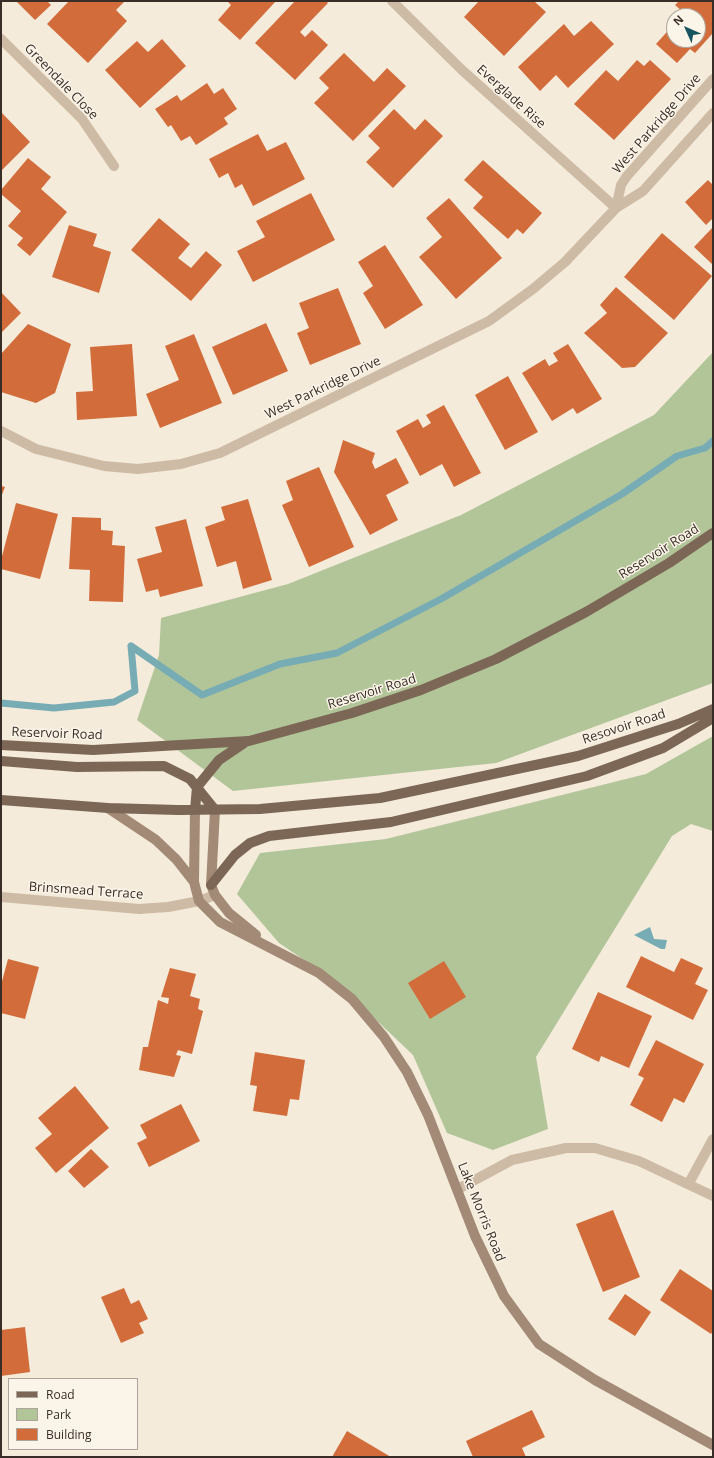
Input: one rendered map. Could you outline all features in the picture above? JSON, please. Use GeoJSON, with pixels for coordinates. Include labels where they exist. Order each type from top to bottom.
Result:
{"type":"FeatureCollection","features":[{"type":"Feature","properties":{"kind":"main road","name":"Reservoir Road"},"geometry":{"type":"LineString","coordinates":[[1,745],[93,750],[249,741],[352,713],[421,690],[496,659],[593,608],[669,564],[713,533]]}},
{"type":"Feature","properties":{"kind":"main road","name":"Resovoir Road"},"geometry":{"type":"LineString","coordinates":[[215,810],[260,809],[380,798],[578,756],[678,724],[713,709]]}},
{"type":"Feature","properties":{"kind":"main road"},"geometry":{"type":"LineString","coordinates":[[211,885],[235,855],[250,843],[269,836],[391,822],[588,776],[663,748],[713,718]]}},
{"type":"Feature","properties":{"kind":"main road"},"geometry":{"type":"LineString","coordinates":[[195,810],[197,787],[219,760],[249,741]]}},
{"type":"Feature","properties":{"kind":"main road"},"geometry":{"type":"LineString","coordinates":[[1,761],[77,767],[164,766],[190,779],[215,810]]}},
{"type":"Feature","properties":{"kind":"main road"},"geometry":{"type":"LineString","coordinates":[[1,800],[108,808],[215,810]]}},
{"type":"Feature","properties":{"kind":"street","name":"Everglade Rise"},"geometry":{"type":"LineString","coordinates":[[392,1],[462,70],[616,208]]}},
{"type":"Feature","properties":{"kind":"street","name":"Greendale Close"},"geometry":{"type":"LineString","coordinates":[[1,39],[82,119],[114,166]]}},
{"type":"Feature","properties":{"kind":"street","name":"West Parkridge Drive"},"geometry":{"type":"LineString","coordinates":[[616,208],[621,185],[627,176],[713,79]]}},
{"type":"Feature","properties":{"kind":"street","name":"West Parkridge Drive"},"geometry":{"type":"LineString","coordinates":[[1,431],[36,450],[104,466],[138,469],[174,465],[220,453],[489,321],[533,289],[565,262],[616,208],[643,191],[713,114]]}},
{"type":"Feature","properties":{"kind":"street"},"geometry":{"type":"LineString","coordinates":[[108,808],[156,840],[176,859],[194,882]]}},
{"type":"Feature","properties":{"kind":"street"},"geometry":{"type":"LineString","coordinates":[[195,810],[194,882],[199,901]]}},
{"type":"Feature","properties":{"kind":"street","name":"Lake Morris Road"},"geometry":{"type":"LineString","coordinates":[[215,810],[211,885],[215,895],[229,913],[270,946]]}},
{"type":"Feature","properties":{"kind":"street","name":"Brinsmead Terrace"},"geometry":{"type":"LineString","coordinates":[[1,897],[139,909],[168,907],[199,901],[215,895]]}},
{"type":"Feature","properties":{"kind":"street","name":"Lake Morris Road"},"geometry":{"type":"LineString","coordinates":[[199,901],[220,922],[270,946],[319,973],[352,999],[384,1037],[407,1072],[428,1115],[475,1236],[504,1296],[539,1344],[595,1380],[713,1445]]}},
{"type":"Feature","properties":{"kind":"street"},"geometry":{"type":"LineString","coordinates":[[689,1184],[713,1139]]}},
{"type":"Feature","properties":{"kind":"street"},"geometry":{"type":"LineString","coordinates":[[458,1189],[512,1160],[566,1148],[595,1148],[639,1161],[713,1196]]}},
{"type":"Feature","properties":{"kind":"green space"},"geometry":{"type":"Polygon","coordinates":[[[713,352],[713,683],[496,763],[233,791],[137,720],[159,655],[161,618],[288,584],[461,515],[654,415],[713,352]]]}},
{"type":"Feature","properties":{"kind":"green space"},"geometry":{"type":"Polygon","coordinates":[[[713,736],[713,831],[691,824],[672,836],[536,1057],[548,1129],[493,1150],[447,1133],[413,1055],[334,980],[279,943],[237,894],[260,853],[386,839],[646,774],[713,736]]]}},
{"type":"Feature","properties":{"kind":"water"},"geometry":{"type":"Polygon","coordinates":[[[650,927],[654,939],[667,940],[665,949],[661,949],[634,935],[650,927]]]}},
{"type":"Feature","properties":{"kind":"building"},"geometry":{"type":"Polygon","coordinates":[[[16,1],[47,1],[51,5],[35,20],[16,1]]]}},
{"type":"Feature","properties":{"kind":"building"},"geometry":{"type":"Polygon","coordinates":[[[69,1],[125,1],[116,10],[127,21],[88,63],[47,24],[69,1]]]}},
{"type":"Feature","properties":{"kind":"building"},"geometry":{"type":"Polygon","coordinates":[[[227,1],[276,1],[240,40],[218,20],[231,5],[227,1]]]}},
{"type":"Feature","properties":{"kind":"building"},"geometry":{"type":"Polygon","coordinates":[[[295,1],[326,1],[328,3],[300,32],[305,37],[312,30],[328,45],[295,80],[255,43],[295,1]]]}},
{"type":"Feature","properties":{"kind":"building"},"geometry":{"type":"Polygon","coordinates":[[[479,1],[534,1],[546,12],[504,56],[464,17],[479,1]]]}},
{"type":"Feature","properties":{"kind":"building"},"geometry":{"type":"Polygon","coordinates":[[[679,1],[713,1],[713,33],[706,41],[706,8],[678,8],[675,5],[679,1]]]}},
{"type":"Feature","properties":{"kind":"building"},"geometry":{"type":"Polygon","coordinates":[[[591,21],[614,44],[568,88],[556,75],[540,91],[518,67],[564,24],[574,36],[591,21]]]}},
{"type":"Feature","properties":{"kind":"building"},"geometry":{"type":"Polygon","coordinates":[[[666,33],[666,48],[700,48],[695,53],[690,49],[677,63],[656,44],[666,33]]]}},
{"type":"Feature","properties":{"kind":"building"},"geometry":{"type":"Polygon","coordinates":[[[162,39],[186,66],[140,108],[105,70],[137,41],[148,52],[162,39]]]}},
{"type":"Feature","properties":{"kind":"building"},"geometry":{"type":"Polygon","coordinates":[[[344,53],[374,82],[387,68],[406,86],[353,141],[314,103],[329,88],[319,78],[344,53]]]}},
{"type":"Feature","properties":{"kind":"building"},"geometry":{"type":"Polygon","coordinates":[[[637,60],[644,66],[650,60],[671,79],[614,140],[574,104],[606,70],[618,81],[637,60]]]}},
{"type":"Feature","properties":{"kind":"building"},"geometry":{"type":"Polygon","coordinates":[[[207,83],[214,94],[223,88],[237,109],[224,118],[228,124],[196,145],[190,136],[181,141],[171,125],[168,127],[155,109],[177,95],[181,101],[207,83]]]}},
{"type":"Feature","properties":{"kind":"building"},"geometry":{"type":"Polygon","coordinates":[[[394,109],[415,130],[425,119],[443,136],[393,188],[366,162],[380,148],[368,136],[394,109]]]}},
{"type":"Feature","properties":{"kind":"building"},"geometry":{"type":"Polygon","coordinates":[[[1,112],[30,142],[1,171],[1,112]]]}},
{"type":"Feature","properties":{"kind":"building"},"geometry":{"type":"Polygon","coordinates":[[[258,134],[267,151],[286,142],[305,179],[253,206],[242,184],[235,188],[228,173],[219,178],[209,159],[258,134]]]}},
{"type":"Feature","properties":{"kind":"building"},"geometry":{"type":"Polygon","coordinates":[[[28,158],[51,177],[41,189],[67,212],[30,256],[17,245],[23,238],[8,226],[21,211],[1,194],[1,190],[28,158]]]}},
{"type":"Feature","properties":{"kind":"building"},"geometry":{"type":"Polygon","coordinates":[[[483,160],[542,213],[523,234],[517,229],[508,239],[473,208],[483,197],[464,180],[483,160]]]}},
{"type":"Feature","properties":{"kind":"building"},"geometry":{"type":"Polygon","coordinates":[[[708,180],[713,185],[713,218],[706,225],[685,202],[708,180]]]}},
{"type":"Feature","properties":{"kind":"building"},"geometry":{"type":"Polygon","coordinates":[[[311,193],[335,240],[253,282],[237,251],[265,237],[256,221],[311,193]]]}},
{"type":"Feature","properties":{"kind":"building"},"geometry":{"type":"Polygon","coordinates":[[[449,198],[502,258],[456,299],[419,257],[442,237],[426,218],[449,198]]]}},
{"type":"Feature","properties":{"kind":"building"},"geometry":{"type":"Polygon","coordinates":[[[159,218],[190,244],[178,258],[191,268],[206,251],[222,265],[191,301],[131,250],[159,218]]]}},
{"type":"Feature","properties":{"kind":"building"},"geometry":{"type":"Polygon","coordinates":[[[69,225],[97,234],[93,246],[111,252],[99,293],[52,277],[69,225]]]}},
{"type":"Feature","properties":{"kind":"building"},"geometry":{"type":"Polygon","coordinates":[[[713,227],[713,265],[694,247],[713,227]]]}},
{"type":"Feature","properties":{"kind":"building"},"geometry":{"type":"Polygon","coordinates":[[[662,233],[712,276],[674,320],[624,277],[662,233]]]}},
{"type":"Feature","properties":{"kind":"building"},"geometry":{"type":"Polygon","coordinates":[[[385,245],[423,305],[385,329],[363,293],[373,286],[358,262],[385,245]]]}},
{"type":"Feature","properties":{"kind":"building"},"geometry":{"type":"Polygon","coordinates":[[[616,287],[668,333],[635,367],[622,368],[584,333],[607,313],[600,305],[616,287]]]}},
{"type":"Feature","properties":{"kind":"building"},"geometry":{"type":"Polygon","coordinates":[[[338,288],[361,344],[310,365],[297,333],[309,328],[299,303],[338,288]]]}},
{"type":"Feature","properties":{"kind":"building"},"geometry":{"type":"Polygon","coordinates":[[[1,292],[21,313],[1,333],[1,292]]]}},
{"type":"Feature","properties":{"kind":"building"},"geometry":{"type":"Polygon","coordinates":[[[266,323],[288,371],[233,395],[212,347],[266,323]]]}},
{"type":"Feature","properties":{"kind":"building"},"geometry":{"type":"Polygon","coordinates":[[[28,324],[71,344],[55,393],[36,403],[1,392],[1,354],[28,324]]]}},
{"type":"Feature","properties":{"kind":"building"},"geometry":{"type":"Polygon","coordinates":[[[194,334],[222,403],[160,428],[146,394],[179,380],[165,346],[194,334]]]}},
{"type":"Feature","properties":{"kind":"building"},"geometry":{"type":"Polygon","coordinates":[[[132,344],[137,416],[77,420],[76,392],[93,391],[90,347],[132,344]]]}},
{"type":"Feature","properties":{"kind":"building"},"geometry":{"type":"Polygon","coordinates":[[[568,344],[602,399],[577,414],[573,408],[552,421],[522,373],[545,359],[549,366],[558,361],[553,353],[568,344]]]}},
{"type":"Feature","properties":{"kind":"building"},"geometry":{"type":"Polygon","coordinates":[[[508,376],[538,432],[505,450],[475,395],[508,376]]]}},
{"type":"Feature","properties":{"kind":"building"},"geometry":{"type":"Polygon","coordinates":[[[444,405],[481,473],[454,487],[442,464],[420,476],[396,431],[418,419],[423,428],[431,423],[426,415],[444,405]]]}},
{"type":"Feature","properties":{"kind":"building"},"geometry":{"type":"Polygon","coordinates":[[[343,440],[375,453],[372,462],[375,469],[396,458],[409,483],[386,495],[398,520],[370,535],[334,472],[343,440]]]}},
{"type":"Feature","properties":{"kind":"building"},"geometry":{"type":"Polygon","coordinates":[[[319,467],[354,547],[309,567],[282,505],[293,500],[286,481],[319,467]]]}},
{"type":"Feature","properties":{"kind":"building"},"geometry":{"type":"Polygon","coordinates":[[[1,486],[5,487],[1,497],[1,486]]]}},
{"type":"Feature","properties":{"kind":"building"},"geometry":{"type":"Polygon","coordinates":[[[248,499],[272,580],[243,589],[236,561],[217,567],[205,527],[225,520],[221,507],[248,499]]]}},
{"type":"Feature","properties":{"kind":"building"},"geometry":{"type":"Polygon","coordinates":[[[16,503],[58,514],[40,579],[1,569],[1,560],[16,503]]]}},
{"type":"Feature","properties":{"kind":"building"},"geometry":{"type":"Polygon","coordinates":[[[72,517],[101,518],[101,530],[113,531],[112,545],[125,546],[123,602],[89,601],[90,570],[69,569],[72,517]]]}},
{"type":"Feature","properties":{"kind":"building"},"geometry":{"type":"Polygon","coordinates":[[[186,519],[203,586],[160,597],[158,589],[146,592],[137,559],[162,552],[155,527],[186,519]]]}},
{"type":"Feature","properties":{"kind":"building"},"geometry":{"type":"Polygon","coordinates":[[[641,956],[674,972],[681,958],[703,968],[695,984],[708,990],[693,1020],[626,987],[641,956]]]}},
{"type":"Feature","properties":{"kind":"building"},"geometry":{"type":"Polygon","coordinates":[[[8,959],[39,967],[25,1019],[1,1013],[1,985],[8,959]]]}},
{"type":"Feature","properties":{"kind":"building"},"geometry":{"type":"Polygon","coordinates":[[[444,961],[466,997],[430,1019],[408,983],[444,961]]]}},
{"type":"Feature","properties":{"kind":"building"},"geometry":{"type":"Polygon","coordinates":[[[170,968],[196,974],[190,996],[200,999],[198,1009],[203,1011],[192,1054],[178,1050],[176,1055],[181,1056],[174,1077],[139,1070],[143,1047],[148,1047],[158,1000],[168,1004],[169,998],[161,997],[170,968]]]}},
{"type":"Feature","properties":{"kind":"building"},"geometry":{"type":"Polygon","coordinates":[[[598,992],[652,1016],[629,1068],[601,1056],[599,1062],[572,1049],[598,992]]]}},
{"type":"Feature","properties":{"kind":"building"},"geometry":{"type":"Polygon","coordinates":[[[656,1040],[704,1064],[684,1103],[674,1098],[662,1122],[630,1105],[644,1078],[638,1075],[656,1040]]]}},
{"type":"Feature","properties":{"kind":"building"},"geometry":{"type":"Polygon","coordinates":[[[255,1052],[305,1060],[299,1100],[290,1099],[287,1116],[253,1111],[257,1086],[250,1085],[255,1052]]]}},
{"type":"Feature","properties":{"kind":"building"},"geometry":{"type":"Polygon","coordinates":[[[75,1086],[109,1128],[56,1173],[35,1148],[52,1134],[38,1118],[75,1086]]]}},
{"type":"Feature","properties":{"kind":"building"},"geometry":{"type":"Polygon","coordinates":[[[181,1104],[200,1141],[149,1167],[137,1143],[147,1138],[140,1125],[181,1104]]]}},
{"type":"Feature","properties":{"kind":"building"},"geometry":{"type":"Polygon","coordinates":[[[91,1149],[109,1167],[84,1188],[68,1171],[91,1149]]]}},
{"type":"Feature","properties":{"kind":"building"},"geometry":{"type":"Polygon","coordinates":[[[613,1210],[640,1277],[603,1292],[576,1224],[613,1210]]]}},
{"type":"Feature","properties":{"kind":"building"},"geometry":{"type":"Polygon","coordinates":[[[680,1269],[713,1291],[713,1331],[711,1334],[660,1300],[680,1269]]]}},
{"type":"Feature","properties":{"kind":"building"},"geometry":{"type":"Polygon","coordinates":[[[124,1288],[131,1304],[139,1300],[148,1319],[139,1323],[144,1333],[121,1343],[101,1297],[124,1288]]]}},
{"type":"Feature","properties":{"kind":"building"},"geometry":{"type":"Polygon","coordinates":[[[625,1294],[651,1312],[635,1336],[608,1319],[625,1294]]]}},
{"type":"Feature","properties":{"kind":"building"},"geometry":{"type":"Polygon","coordinates":[[[25,1327],[30,1372],[1,1376],[1,1330],[25,1327]]]}},
{"type":"Feature","properties":{"kind":"building"},"geometry":{"type":"Polygon","coordinates":[[[532,1410],[545,1437],[522,1448],[526,1457],[473,1457],[466,1441],[532,1410]]]}},
{"type":"Feature","properties":{"kind":"building"},"geometry":{"type":"Polygon","coordinates":[[[347,1431],[391,1457],[332,1457],[347,1431]]]}},
{"type":"Feature","properties":{"kind":"waterway"},"geometry":{"type":"LineString","coordinates":[[131,646],[202,695],[280,664],[337,653],[441,599],[622,494],[677,456],[705,448],[713,441]]}},
{"type":"Feature","properties":{"kind":"waterway"},"geometry":{"type":"LineString","coordinates":[[1,703],[54,708],[114,702],[135,691],[131,646]]}}]}
